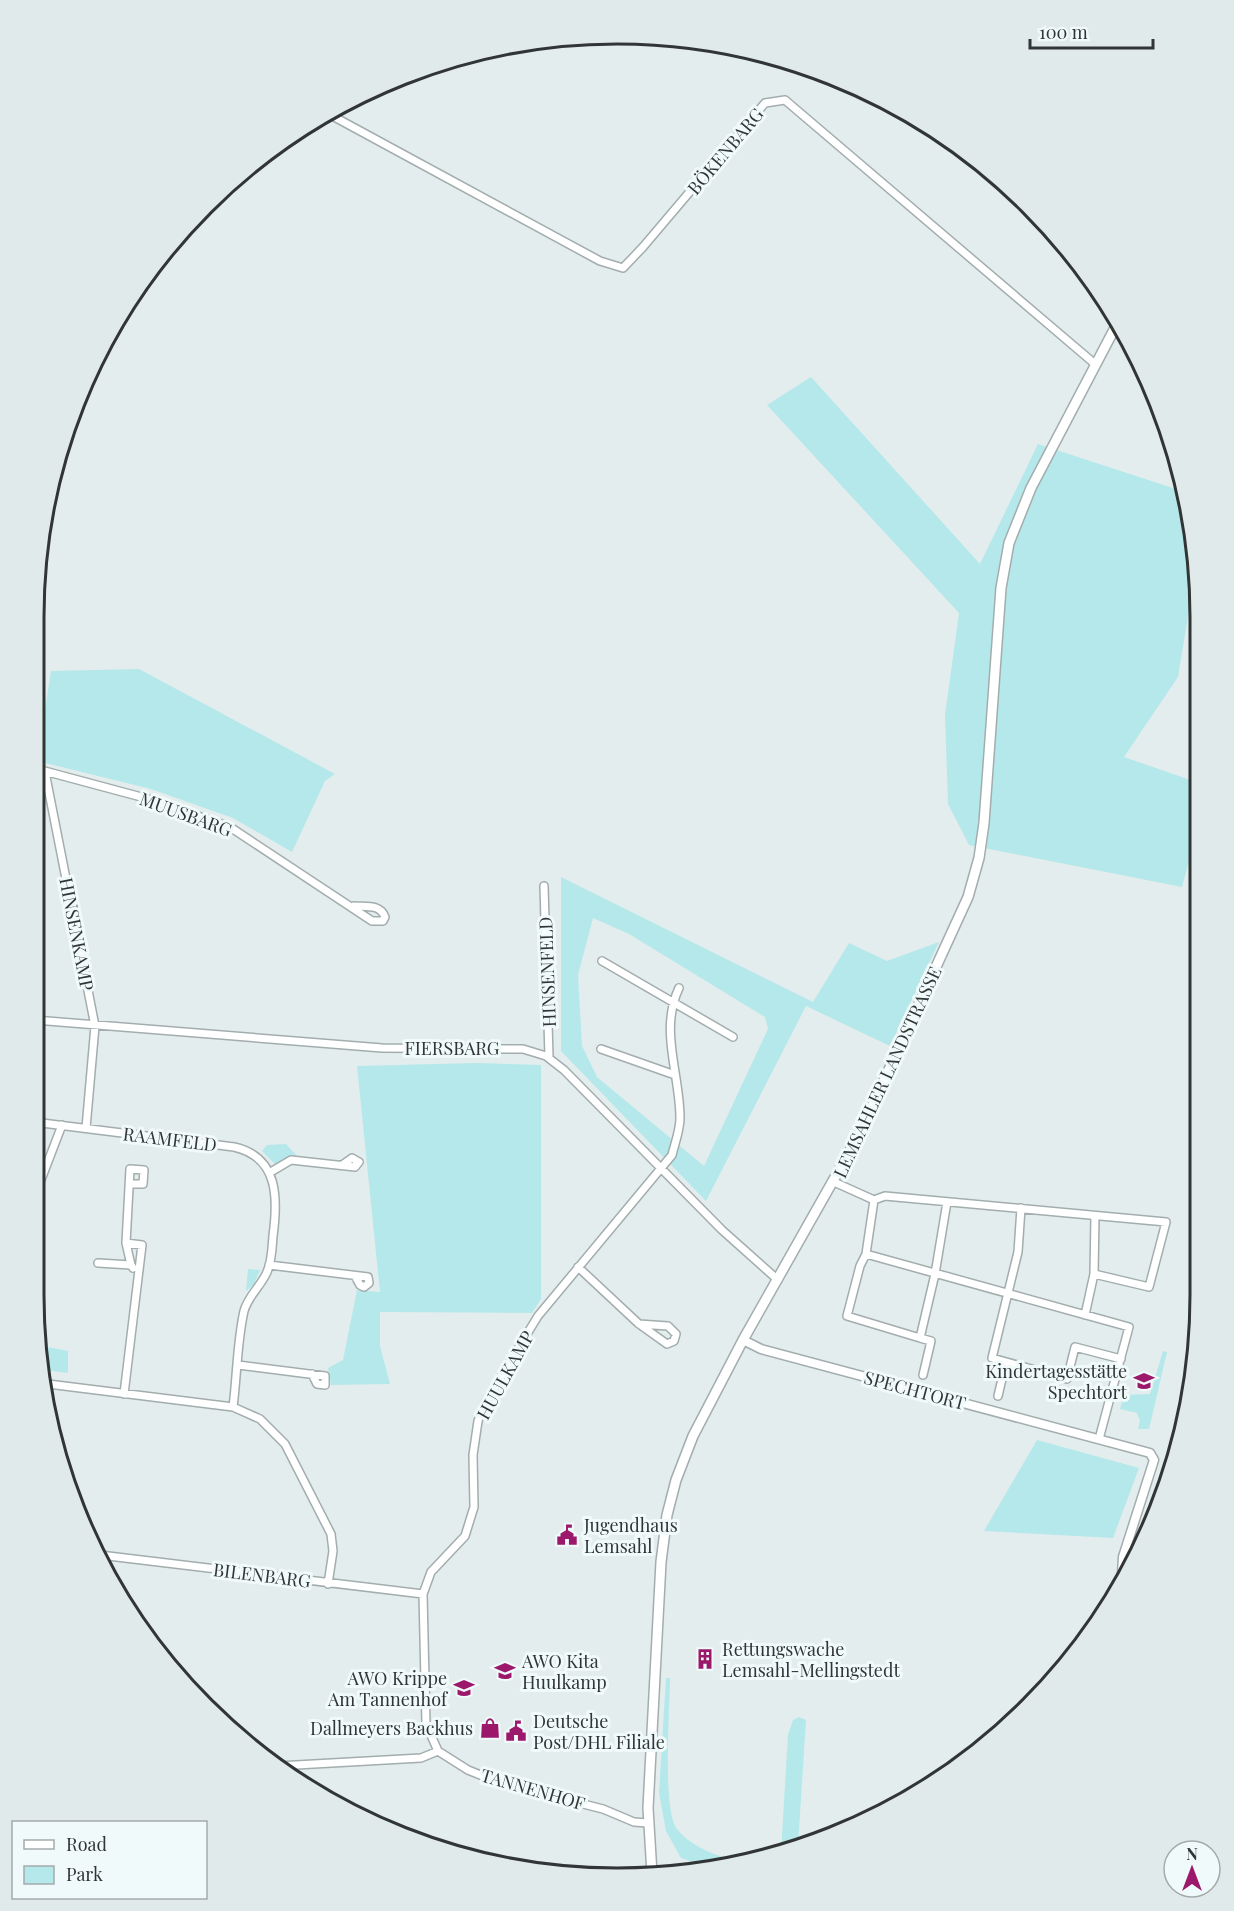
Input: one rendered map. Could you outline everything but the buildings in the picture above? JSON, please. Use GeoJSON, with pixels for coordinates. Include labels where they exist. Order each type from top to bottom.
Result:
{"type":"FeatureCollection","features":[{"type":"Feature","properties":{"kind":"main road","name":"LEMSAHLER LANDSTRASSE"},"geometry":{"type":"LineString","coordinates":[[651,1866],[648,1823],[661,1562],[667,1515],[676,1480],[690,1444],[743,1340],[834,1182],[879,1095],[974,877],[984,823],[1001,588],[1009,543],[1031,488],[1114,330]]}},
{"type":"Feature","properties":{"kind":"street","name":"BÖKENBARG"},"geometry":{"type":"LineString","coordinates":[[335,117],[600,261],[623,268],[765,103],[784,100],[1095,364]]}},
{"type":"Feature","properties":{"kind":"street","name":"MUUSBARG"},"geometry":{"type":"LineString","coordinates":[[45,772],[145,798],[230,827],[354,906]]}},
{"type":"Feature","properties":{"kind":"street","name":"HINSENKAMP"},"geometry":{"type":"LineString","coordinates":[[45,772],[95,1026],[86,1128]]}},
{"type":"Feature","properties":{"kind":"street","name":"HINSENFELD"},"geometry":{"type":"LineString","coordinates":[[544,886],[549,1057]]}},
{"type":"Feature","properties":{"kind":"street"},"geometry":{"type":"LineString","coordinates":[[602,961],[733,1037]]}},
{"type":"Feature","properties":{"kind":"street"},"geometry":{"type":"LineString","coordinates":[[672,1001],[679,988]]}},
{"type":"Feature","properties":{"kind":"street","name":"HUULKAMP"},"geometry":{"type":"LineString","coordinates":[[438,1752],[426,1724],[423,1594],[431,1572],[465,1536],[474,1507],[473,1455],[478,1421],[485,1403],[538,1316],[672,1155],[680,1122],[670,1024],[672,1001]]}},
{"type":"Feature","properties":{"kind":"street","name":"FIERSBARG"},"geometry":{"type":"LineString","coordinates":[[44,1021],[381,1048],[509,1048],[532,1051],[549,1057],[661,1169],[778,1280]]}},
{"type":"Feature","properties":{"kind":"street"},"geometry":{"type":"LineString","coordinates":[[601,1048],[675,1075]]}},
{"type":"Feature","properties":{"kind":"street","name":"RAAMFELD"},"geometry":{"type":"LineString","coordinates":[[44,1123],[239,1148],[255,1156],[270,1173]]}},
{"type":"Feature","properties":{"kind":"street"},"geometry":{"type":"LineString","coordinates":[[44,1172],[62,1125]]}},
{"type":"Feature","properties":{"kind":"street"},"geometry":{"type":"LineString","coordinates":[[233,1407],[245,1308],[269,1266],[277,1199],[270,1173],[291,1160],[342,1165]]}},
{"type":"Feature","properties":{"kind":"street"},"geometry":{"type":"LineString","coordinates":[[834,1182],[874,1200],[885,1196],[1166,1222],[1149,1287],[1094,1274]]}},
{"type":"Feature","properties":{"kind":"street"},"geometry":{"type":"LineString","coordinates":[[130,1184],[126,1243],[131,1265],[137,1274]]}},
{"type":"Feature","properties":{"kind":"street"},"geometry":{"type":"LineString","coordinates":[[874,1200],[867,1254],[860,1266],[847,1316],[931,1341],[923,1375]]}},
{"type":"Feature","properties":{"kind":"street"},"geometry":{"type":"LineString","coordinates":[[920,1338],[935,1274],[947,1202]]}},
{"type":"Feature","properties":{"kind":"street"},"geometry":{"type":"LineString","coordinates":[[1021,1208],[1018,1252],[992,1358],[1067,1379],[1075,1347],[1121,1359]]}},
{"type":"Feature","properties":{"kind":"street"},"geometry":{"type":"LineString","coordinates":[[1085,1315],[1094,1274],[1095,1216]]}},
{"type":"Feature","properties":{"kind":"street"},"geometry":{"type":"LineString","coordinates":[[124,1394],[142,1245],[126,1243]]}},
{"type":"Feature","properties":{"kind":"street"},"geometry":{"type":"LineString","coordinates":[[867,1254],[1129,1327],[1099,1439]]}},
{"type":"Feature","properties":{"kind":"street"},"geometry":{"type":"LineString","coordinates":[[98,1263],[131,1265]]}},
{"type":"Feature","properties":{"kind":"street"},"geometry":{"type":"LineString","coordinates":[[269,1266],[355,1276]]}},
{"type":"Feature","properties":{"kind":"street"},"geometry":{"type":"LineString","coordinates":[[578,1267],[639,1324],[667,1344],[674,1341],[676,1334],[668,1326],[639,1324]]}},
{"type":"Feature","properties":{"kind":"street","name":"SPECHTORT"},"geometry":{"type":"LineString","coordinates":[[743,1340],[761,1349],[1150,1454],[1154,1460],[1123,1564]]}},
{"type":"Feature","properties":{"kind":"street"},"geometry":{"type":"LineString","coordinates":[[998,1396],[1006,1362]]}},
{"type":"Feature","properties":{"kind":"street"},"geometry":{"type":"LineString","coordinates":[[238,1365],[312,1374]]}},
{"type":"Feature","properties":{"kind":"street"},"geometry":{"type":"LineString","coordinates":[[51,1384],[233,1407],[260,1419],[285,1444],[330,1534],[333,1551],[328,1584]]}},
{"type":"Feature","properties":{"kind":"street","name":"BILENBARG"},"geometry":{"type":"LineString","coordinates":[[107,1556],[423,1594]]}},
{"type":"Feature","properties":{"kind":"street"},"geometry":{"type":"LineString","coordinates":[[290,1765],[421,1758],[438,1752]]}},
{"type":"Feature","properties":{"kind":"street","name":"TANNENHOF"},"geometry":{"type":"LineString","coordinates":[[438,1752],[468,1770],[500,1783],[603,1809],[634,1822],[648,1823]]}},
{"type":"Feature","properties":{"kind":"green space"},"geometry":{"type":"Polygon","coordinates":[[[811,377],[980,564],[1038,444],[1175,489],[1186,542],[1190,606],[1178,677],[1124,757],[1190,780],[1190,857],[1182,887],[969,845],[948,804],[945,715],[959,613],[767,405],[811,377]]]}},
{"type":"Feature","properties":{"kind":"green space"},"geometry":{"type":"Polygon","coordinates":[[[139,669],[335,774],[325,781],[292,852],[233,818],[151,789],[44,763],[44,716],[51,671],[139,669]]]}},
{"type":"Feature","properties":{"kind":"green space"},"geometry":{"type":"Polygon","coordinates":[[[561,877],[813,1002],[849,943],[887,961],[939,942],[890,1046],[806,1006],[706,1201],[561,1051],[561,877]],[[593,918],[578,975],[582,1046],[597,1077],[704,1166],[768,1029],[765,1017],[629,934],[593,918]]]}},
{"type":"Feature","properties":{"kind":"green space"},"geometry":{"type":"Polygon","coordinates":[[[475,1063],[541,1065],[541,1299],[532,1313],[380,1312],[380,1346],[390,1384],[331,1385],[328,1368],[343,1360],[357,1290],[380,1292],[357,1066],[475,1063]]]}},
{"type":"Feature","properties":{"kind":"green space"},"geometry":{"type":"Polygon","coordinates":[[[286,1144],[297,1156],[275,1164],[262,1151],[267,1145],[286,1144]]]}},
{"type":"Feature","properties":{"kind":"green space"},"geometry":{"type":"Polygon","coordinates":[[[248,1269],[260,1270],[254,1284],[246,1291],[248,1269]]]}},
{"type":"Feature","properties":{"kind":"green space"},"geometry":{"type":"Polygon","coordinates":[[[46,1347],[68,1351],[68,1373],[48,1370],[46,1347]]]}},
{"type":"Feature","properties":{"kind":"green space"},"geometry":{"type":"Polygon","coordinates":[[[1163,1351],[1167,1352],[1149,1429],[1138,1429],[1140,1421],[1137,1413],[1120,1409],[1124,1395],[1150,1394],[1163,1351]]]}},
{"type":"Feature","properties":{"kind":"green space"},"geometry":{"type":"Polygon","coordinates":[[[1037,1440],[1139,1468],[1113,1538],[984,1531],[1037,1440]]]}},
{"type":"Feature","properties":{"kind":"green space"},"geometry":{"type":"Polygon","coordinates":[[[666,1678],[670,1678],[668,1780],[672,1818],[683,1836],[722,1857],[694,1863],[681,1858],[666,1831],[659,1793],[666,1678]]]}},
{"type":"Feature","properties":{"kind":"green space"},"geometry":{"type":"Polygon","coordinates":[[[799,1717],[806,1720],[798,1838],[782,1843],[788,1735],[793,1720],[799,1717]]]}},
{"type":"Feature","properties":{"kind":"place","name":"Kindertagesstätte Spechtort"},"geometry":{"type":"Point","coordinates":[1144,1381]}},
{"type":"Feature","properties":{"kind":"place","name":"Jugendhaus Lemsahl"},"geometry":{"type":"Point","coordinates":[567,1535]}},
{"type":"Feature","properties":{"kind":"place","name":"Rettungswache Lemsahl-Mellingstedt"},"geometry":{"type":"Point","coordinates":[705,1659]}},
{"type":"Feature","properties":{"kind":"place","name":"AWO Kita Huulkamp"},"geometry":{"type":"Point","coordinates":[505,1671]}},
{"type":"Feature","properties":{"kind":"place","name":"AWO Krippe Am Tannenhof"},"geometry":{"type":"Point","coordinates":[464,1688]}},
{"type":"Feature","properties":{"kind":"place","name":"Dallmeyers Backhus"},"geometry":{"type":"Point","coordinates":[490,1728]}},
{"type":"Feature","properties":{"kind":"place","name":"Deutsche Post/DHL Filiale"},"geometry":{"type":"Point","coordinates":[516,1731]}}]}
